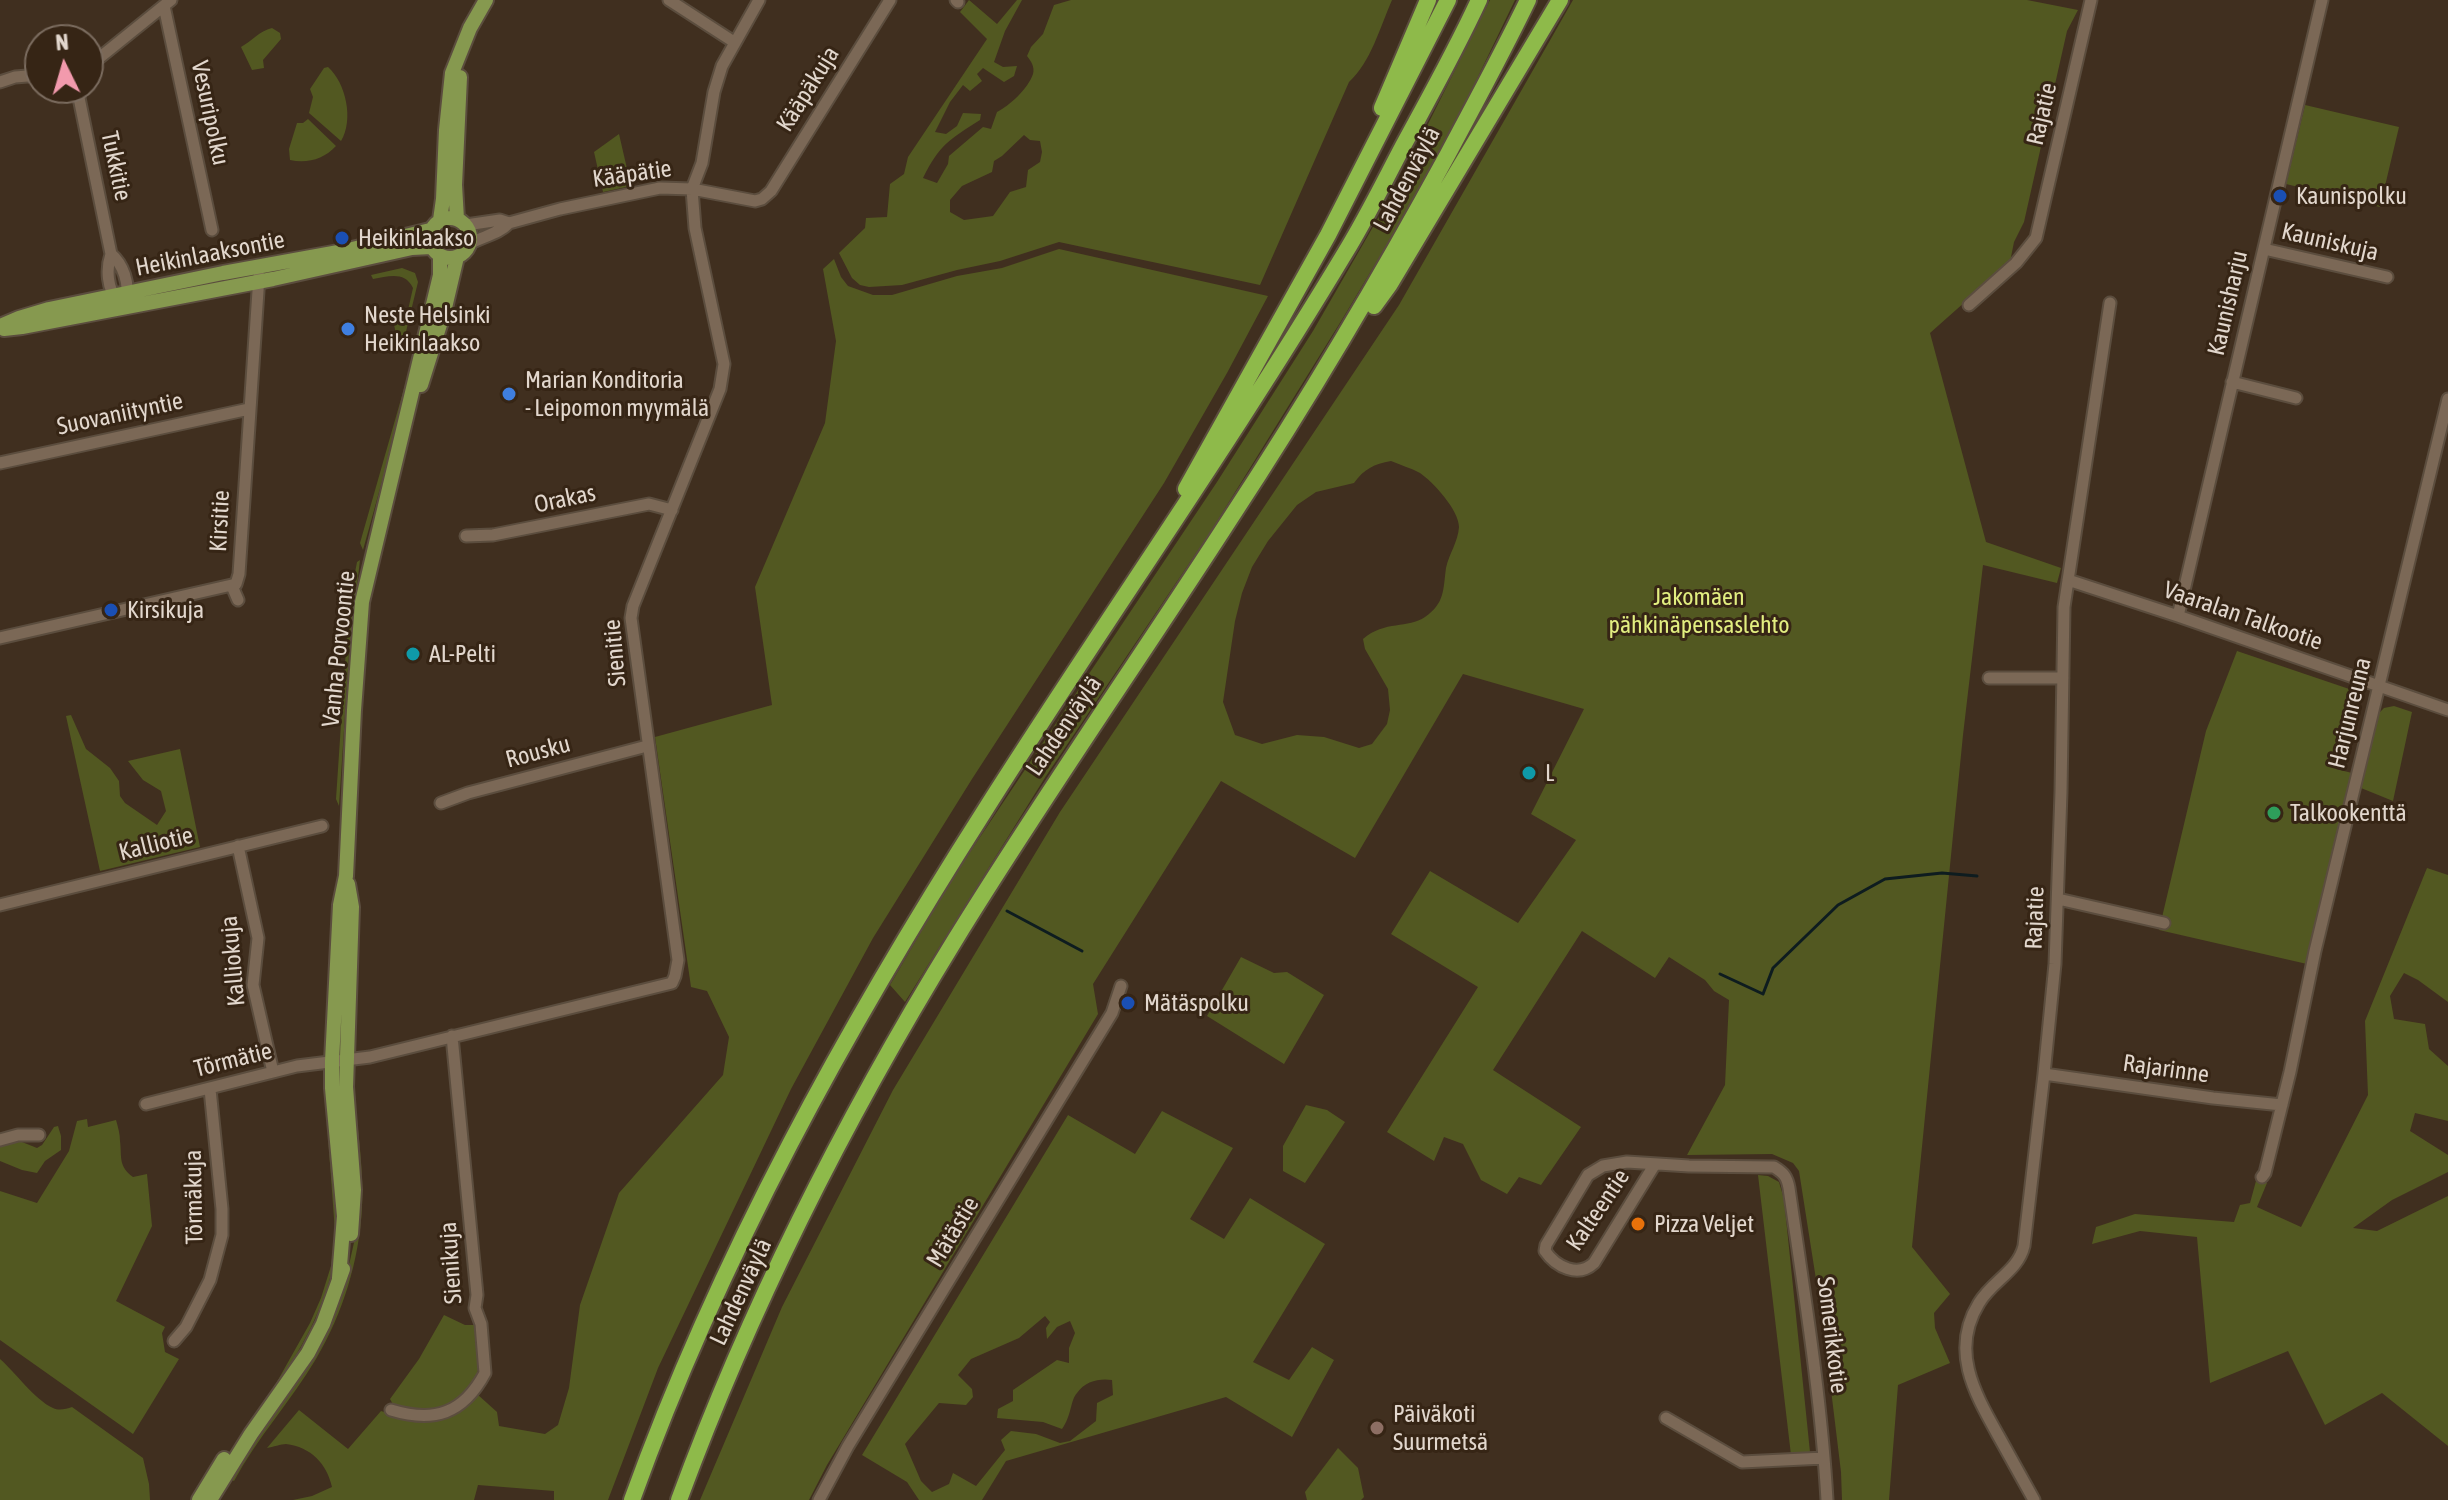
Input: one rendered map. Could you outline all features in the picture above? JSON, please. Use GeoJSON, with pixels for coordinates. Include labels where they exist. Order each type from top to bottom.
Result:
{"type":"FeatureCollection","features":[{"type":"Feature","properties":{"kind":"highway"},"geometry":{"type":"LineString","coordinates":[[1328,235],[1428,0]]}},
{"type":"Feature","properties":{"kind":"highway"},"geometry":{"type":"LineString","coordinates":[[1158,547],[1190,481],[1328,235],[1448,0]]}},
{"type":"Feature","properties":{"kind":"highway","name":"Lahdenväylä"},"geometry":{"type":"LineString","coordinates":[[632,1500],[693,1348],[741,1243],[792,1139],[854,1027],[987,807],[1198,488],[1348,249],[1479,0]]}},
{"type":"Feature","properties":{"kind":"highway","name":"Lahdenväylä"},"geometry":{"type":"LineString","coordinates":[[679,1500],[734,1364],[778,1267],[831,1159],[899,1037],[1026,827],[1325,371],[1386,267],[1528,0]]}},
{"type":"Feature","properties":{"kind":"highway"},"geometry":{"type":"LineString","coordinates":[[1325,371],[1390,284],[1560,0]]}},
{"type":"Feature","properties":{"kind":"main road"},"geometry":{"type":"LineString","coordinates":[[458,61],[455,185],[461,222],[470,237],[465,252],[446,258],[435,252],[435,225],[443,199],[452,73],[470,28],[486,0]]}},
{"type":"Feature","properties":{"kind":"main road"},"geometry":{"type":"LineString","coordinates":[[435,225],[449,217],[461,222]]}},
{"type":"Feature","properties":{"kind":"main road","name":"Heikinlaaksontie"},"geometry":{"type":"LineString","coordinates":[[0,328],[22,327],[124,308],[435,225]]}},
{"type":"Feature","properties":{"kind":"main road","name":"Heikinlaaksontie"},"geometry":{"type":"LineString","coordinates":[[0,328],[19,318],[49,309],[128,292],[412,248],[435,252]]}},
{"type":"Feature","properties":{"kind":"main road","name":"Vanha Porvoontie"},"geometry":{"type":"LineString","coordinates":[[210,1500],[251,1434],[308,1353],[323,1324],[348,1256],[354,1190],[346,1087],[340,1060],[340,905],[346,876],[362,602],[440,275],[435,252]]}},
{"type":"Feature","properties":{"kind":"main road","name":"Vanha Porvoontie"},"geometry":{"type":"LineString","coordinates":[[404,430],[414,409],[444,312],[457,257]]}},
{"type":"Feature","properties":{"kind":"main road","name":"Vanha Porvoontie"},"geometry":{"type":"LineString","coordinates":[[199,1500],[226,1457],[251,1434]]}},
{"type":"Feature","properties":{"kind":"street"},"geometry":{"type":"LineString","coordinates":[[669,0],[734,42]]}},
{"type":"Feature","properties":{"kind":"street","name":"Sienitie"},"geometry":{"type":"LineString","coordinates":[[340,1060],[370,1057],[639,993],[672,983],[675,976],[678,960],[631,618],[720,389],[724,364],[695,228],[692,189],[702,163],[714,92],[722,66],[759,0]]}},
{"type":"Feature","properties":{"kind":"street","name":"Kääpäkuja"},"geometry":{"type":"LineString","coordinates":[[762,199],[771,191],[890,0]]}},
{"type":"Feature","properties":{"kind":"street","name":"Rajatie"},"geometry":{"type":"LineString","coordinates":[[1969,305],[2016,263],[2036,238],[2091,0]]}},
{"type":"Feature","properties":{"kind":"street","name":"Kaunisharju"},"geometry":{"type":"LineString","coordinates":[[2178,616],[2322,0]]}},
{"type":"Feature","properties":{"kind":"street"},"geometry":{"type":"LineString","coordinates":[[104,54],[167,3]]}},
{"type":"Feature","properties":{"kind":"street","name":"Vesuripolku"},"geometry":{"type":"LineString","coordinates":[[167,3],[212,230]]}},
{"type":"Feature","properties":{"kind":"street"},"geometry":{"type":"LineString","coordinates":[[0,82],[24,76]]}},
{"type":"Feature","properties":{"kind":"street","name":"Tukkitie"},"geometry":{"type":"LineString","coordinates":[[80,104],[111,254],[108,262],[109,285],[113,296]]}},
{"type":"Feature","properties":{"kind":"street","name":"Kääpätie"},"geometry":{"type":"LineString","coordinates":[[469,244],[502,230],[509,223],[660,188],[692,189],[755,201],[762,199]]}},
{"type":"Feature","properties":{"kind":"street","name":"Kääpätie"},"geometry":{"type":"LineString","coordinates":[[461,222],[500,220],[509,223]]}},
{"type":"Feature","properties":{"kind":"street","name":"Kauniskuja"},"geometry":{"type":"LineString","coordinates":[[2264,249],[2387,277]]}},
{"type":"Feature","properties":{"kind":"street","name":"Tukkitie"},"geometry":{"type":"LineString","coordinates":[[111,254],[120,261],[128,292]]}},
{"type":"Feature","properties":{"kind":"street","name":"Kirsitie"},"geometry":{"type":"LineString","coordinates":[[0,638],[236,584],[259,274]]}},
{"type":"Feature","properties":{"kind":"street"},"geometry":{"type":"LineString","coordinates":[[124,308],[128,292]]}},
{"type":"Feature","properties":{"kind":"street"},"geometry":{"type":"LineString","coordinates":[[113,296],[124,308]]}},
{"type":"Feature","properties":{"kind":"street","name":"Rajatie"},"geometry":{"type":"LineString","coordinates":[[2034,1500],[1974,1393],[1965,1360],[1965,1341],[1977,1305],[2021,1256],[2055,964],[2064,607],[2110,303]]}},
{"type":"Feature","properties":{"kind":"street"},"geometry":{"type":"LineString","coordinates":[[2232,382],[2296,398]]}},
{"type":"Feature","properties":{"kind":"street","name":"Harjunreuna"},"geometry":{"type":"LineString","coordinates":[[2262,1177],[2282,1105],[2315,951],[2448,399]]}},
{"type":"Feature","properties":{"kind":"street","name":"Suovaniityntie"},"geometry":{"type":"LineString","coordinates":[[0,463],[249,409]]}},
{"type":"Feature","properties":{"kind":"street","name":"Orakas"},"geometry":{"type":"LineString","coordinates":[[466,536],[493,535],[649,504],[672,510]]}},
{"type":"Feature","properties":{"kind":"street","name":"Vaaralan Talkootie"},"geometry":{"type":"LineString","coordinates":[[2068,580],[2448,710]]}},
{"type":"Feature","properties":{"kind":"street"},"geometry":{"type":"LineString","coordinates":[[232,586],[238,600]]}},
{"type":"Feature","properties":{"kind":"street"},"geometry":{"type":"LineString","coordinates":[[1989,678],[2063,678]]}},
{"type":"Feature","properties":{"kind":"street","name":"Rousku"},"geometry":{"type":"LineString","coordinates":[[441,803],[468,793],[647,746]]}},
{"type":"Feature","properties":{"kind":"street","name":"Kalliotie"},"geometry":{"type":"LineString","coordinates":[[0,905],[322,826]]}},
{"type":"Feature","properties":{"kind":"street","name":"Kalliokuja"},"geometry":{"type":"LineString","coordinates":[[238,846],[258,938],[253,985],[273,1072]]}},
{"type":"Feature","properties":{"kind":"street"},"geometry":{"type":"LineString","coordinates":[[2058,899],[2164,923]]}},
{"type":"Feature","properties":{"kind":"street","name":"Mätästie"},"geometry":{"type":"LineString","coordinates":[[819,1500],[848,1446],[1112,1013],[1121,986]]}},
{"type":"Feature","properties":{"kind":"street","name":"Sienikuja"},"geometry":{"type":"LineString","coordinates":[[391,1410],[413,1417],[435,1416],[464,1404],[485,1373],[481,1324],[475,1308],[477,1295],[452,1036]]}},
{"type":"Feature","properties":{"kind":"street","name":"Törmätie"},"geometry":{"type":"LineString","coordinates":[[146,1104],[297,1066],[340,1060]]}},
{"type":"Feature","properties":{"kind":"street","name":"Rajarinne"},"geometry":{"type":"LineString","coordinates":[[2044,1074],[2282,1105]]}},
{"type":"Feature","properties":{"kind":"street","name":"Törmäkuja"},"geometry":{"type":"LineString","coordinates":[[174,1341],[186,1327],[210,1280],[222,1235],[210,1089]]}},
{"type":"Feature","properties":{"kind":"street"},"geometry":{"type":"LineString","coordinates":[[0,1140],[18,1135],[39,1135]]}},
{"type":"Feature","properties":{"kind":"street","name":"Kalteentie"},"geometry":{"type":"LineString","coordinates":[[1655,1164],[1594,1263],[1579,1272],[1548,1256],[1546,1245],[1588,1175],[1603,1166],[1618,1162],[1774,1167],[1786,1177]]}},
{"type":"Feature","properties":{"kind":"street","name":"Somerikkotie"},"geometry":{"type":"LineString","coordinates":[[1786,1177],[1805,1299],[1827,1500]]}},
{"type":"Feature","properties":{"kind":"street"},"geometry":{"type":"LineString","coordinates":[[1666,1418],[1742,1462],[1824,1458]]}},
{"type":"Feature","properties":{"kind":"green space"},"geometry":{"type":"Polygon","coordinates":[[[969,0],[997,24],[1017,0],[1022,0],[1005,31],[994,62],[1003,67],[1017,66],[1014,76],[1004,82],[983,68],[977,74],[982,81],[970,91],[963,85],[950,102],[935,132],[946,134],[957,126],[963,113],[981,114],[980,120],[953,138],[935,157],[923,178],[937,183],[949,156],[983,127],[991,129],[997,112],[1031,80],[1032,64],[1027,56],[1043,34],[1054,5],[1071,0],[1392,0],[1369,54],[1349,82],[1260,285],[1059,242],[1000,261],[902,285],[860,285],[852,278],[839,253],[865,228],[866,218],[887,217],[890,184],[904,174],[908,157],[987,39],[960,12],[969,0]],[[1024,135],[994,161],[992,172],[962,186],[950,200],[950,212],[964,220],[993,216],[1010,192],[1026,187],[1028,170],[1040,162],[1042,152],[1040,141],[1030,140],[1024,135]]]}},
{"type":"Feature","properties":{"kind":"green space"},"geometry":{"type":"Polygon","coordinates":[[[1490,0],[1515,0],[1473,87],[1405,214],[1211,531],[1046,776],[905,1002],[890,985],[950,882],[1217,482],[1313,331],[1400,180],[1490,0]]]}},
{"type":"Feature","properties":{"kind":"green space","name":"Jakomäen pähkinäpensaslehto"},"geometry":{"type":"Polygon","coordinates":[[[1573,0],[2027,0],[2078,10],[2067,31],[2024,222],[2014,242],[2010,262],[1930,333],[1986,542],[2061,568],[2057,583],[1983,565],[1912,1247],[1950,1294],[1934,1313],[1935,1328],[1950,1363],[1898,1385],[1889,1500],[1842,1500],[1823,1324],[1799,1171],[1793,1163],[1772,1154],[1687,1155],[1725,1085],[1729,1000],[1714,991],[1705,980],[1669,957],[1655,978],[1582,931],[1493,1070],[1581,1127],[1541,1185],[1519,1177],[1507,1194],[1481,1180],[1463,1144],[1444,1137],[1434,1161],[1387,1132],[1478,987],[1391,934],[1430,871],[1518,923],[1576,840],[1531,814],[1584,709],[1463,674],[1355,858],[1221,781],[1093,984],[1098,1014],[827,1465],[809,1500],[700,1500],[782,1307],[893,1090],[1060,812],[1399,305],[1573,0]],[[1391,461],[1374,466],[1354,483],[1316,492],[1297,505],[1252,567],[1235,621],[1223,702],[1235,735],[1262,744],[1297,735],[1324,737],[1359,748],[1372,744],[1387,724],[1390,710],[1388,689],[1365,649],[1363,639],[1380,629],[1418,621],[1432,612],[1442,596],[1446,568],[1459,527],[1455,513],[1432,483],[1420,473],[1391,461]]]}},
{"type":"Feature","properties":{"kind":"green space"},"geometry":{"type":"Polygon","coordinates":[[[272,28],[280,33],[281,39],[263,60],[264,68],[252,70],[241,47],[272,28]]]}},
{"type":"Feature","properties":{"kind":"green space"},"geometry":{"type":"Polygon","coordinates":[[[328,67],[339,82],[346,102],[347,123],[341,141],[309,113],[313,97],[310,89],[324,68],[328,67]]]}},
{"type":"Feature","properties":{"kind":"green space"},"geometry":{"type":"Polygon","coordinates":[[[2305,105],[2399,127],[2380,207],[2286,184],[2305,105]]]}},
{"type":"Feature","properties":{"kind":"green space"},"geometry":{"type":"Polygon","coordinates":[[[308,119],[336,146],[315,159],[290,160],[289,149],[297,123],[308,119]]]}},
{"type":"Feature","properties":{"kind":"green space"},"geometry":{"type":"Polygon","coordinates":[[[619,134],[631,186],[603,192],[594,152],[619,134]]]}},
{"type":"Feature","properties":{"kind":"green space"},"geometry":{"type":"Polygon","coordinates":[[[1059,249],[1268,296],[1164,483],[873,938],[791,1089],[658,1368],[608,1500],[554,1500],[554,1491],[478,1485],[474,1500],[293,1500],[332,1487],[322,1464],[310,1453],[286,1444],[267,1448],[299,1410],[348,1449],[381,1411],[409,1419],[431,1420],[457,1411],[477,1394],[497,1412],[499,1426],[545,1434],[558,1425],[569,1388],[580,1305],[619,1193],[723,1075],[729,1037],[707,991],[691,987],[655,737],[772,705],[755,587],[825,423],[836,341],[823,269],[834,259],[848,286],[873,295],[892,295],[957,276],[1002,268],[1059,249]]]}},
{"type":"Feature","properties":{"kind":"green space"},"geometry":{"type":"Polygon","coordinates":[[[402,268],[415,273],[418,282],[403,344],[398,342],[394,325],[398,311],[408,310],[413,288],[401,277],[373,279],[371,275],[402,268]]]}},
{"type":"Feature","properties":{"kind":"green space"},"geometry":{"type":"Polygon","coordinates":[[[405,385],[407,391],[363,550],[360,543],[405,385]]]}},
{"type":"Feature","properties":{"kind":"green space"},"geometry":{"type":"Polygon","coordinates":[[[360,560],[349,654],[339,806],[336,799],[349,604],[357,562],[360,560]]]}},
{"type":"Feature","properties":{"kind":"green space"},"geometry":{"type":"Polygon","coordinates":[[[2237,651],[2361,693],[2336,769],[2352,773],[2307,964],[2159,930],[2206,731],[2237,651]]]}},
{"type":"Feature","properties":{"kind":"green space"},"geometry":{"type":"Polygon","coordinates":[[[2394,706],[2412,712],[2393,801],[2361,788],[2378,714],[2384,708],[2394,706]]]}},
{"type":"Feature","properties":{"kind":"green space"},"geometry":{"type":"Polygon","coordinates":[[[71,715],[86,749],[110,768],[119,781],[120,796],[125,803],[157,825],[166,811],[161,791],[143,780],[128,761],[180,749],[200,847],[100,871],[66,716],[71,715]]]}},
{"type":"Feature","properties":{"kind":"green space"},"geometry":{"type":"Polygon","coordinates":[[[2427,868],[2448,875],[2448,1002],[2404,973],[2390,996],[2394,1019],[2425,1024],[2429,1049],[2448,1066],[2448,1121],[2415,1113],[2410,1131],[2448,1155],[2448,1172],[2392,1200],[2353,1228],[2377,1231],[2448,1196],[2448,1446],[2382,1393],[2325,1425],[2288,1351],[2210,1383],[2197,1237],[2140,1231],[2092,1244],[2096,1227],[2135,1214],[2234,1222],[2240,1205],[2250,1203],[2256,1181],[2267,1183],[2257,1207],[2301,1227],[2368,1095],[2365,1021],[2427,868]]]}},
{"type":"Feature","properties":{"kind":"green space"},"geometry":{"type":"Polygon","coordinates":[[[1241,957],[1274,973],[1287,972],[1324,995],[1284,1064],[1207,1016],[1241,957]]]}},
{"type":"Feature","properties":{"kind":"green space"},"geometry":{"type":"Polygon","coordinates":[[[353,1091],[362,1194],[360,1228],[348,1286],[316,1359],[234,1481],[240,1461],[345,1283],[355,1238],[353,1091]]]}},
{"type":"Feature","properties":{"kind":"green space"},"geometry":{"type":"Polygon","coordinates":[[[329,1093],[339,1195],[336,1253],[326,1292],[311,1328],[269,1396],[310,1323],[331,1266],[335,1232],[325,1096],[329,1093]]]}},
{"type":"Feature","properties":{"kind":"green space"},"geometry":{"type":"Polygon","coordinates":[[[1306,1105],[1327,1110],[1345,1122],[1305,1183],[1283,1171],[1283,1146],[1306,1105]]]}},
{"type":"Feature","properties":{"kind":"green space"},"geometry":{"type":"Polygon","coordinates":[[[1162,1111],[1233,1148],[1190,1219],[1224,1239],[1250,1198],[1325,1244],[1253,1362],[1289,1380],[1312,1347],[1334,1360],[1292,1437],[1226,1397],[1006,1461],[982,1500],[919,1500],[907,1482],[862,1455],[1068,1115],[1135,1154],[1162,1111]],[[1045,1316],[1019,1338],[971,1359],[958,1375],[972,1389],[973,1397],[966,1405],[939,1403],[905,1444],[921,1481],[932,1492],[949,1484],[953,1473],[976,1486],[1005,1450],[1001,1440],[1011,1431],[1036,1434],[1060,1443],[1070,1441],[1096,1421],[1097,1403],[1113,1395],[1112,1380],[1093,1381],[1080,1389],[1062,1429],[1043,1422],[997,1418],[998,1409],[1013,1401],[1013,1390],[1057,1360],[1069,1363],[1069,1348],[1075,1333],[1070,1321],[1057,1327],[1047,1339],[1046,1328],[1050,1322],[1045,1316]]]}},
{"type":"Feature","properties":{"kind":"green space"},"geometry":{"type":"Polygon","coordinates":[[[87,1119],[88,1127],[116,1120],[125,1169],[133,1177],[147,1174],[152,1226],[116,1301],[165,1327],[162,1333],[165,1352],[179,1359],[133,1434],[0,1340],[0,1191],[37,1203],[69,1151],[77,1121],[87,1119]]]}},
{"type":"Feature","properties":{"kind":"green space"},"geometry":{"type":"Polygon","coordinates":[[[58,1126],[61,1150],[45,1161],[37,1173],[0,1161],[0,1144],[17,1140],[37,1148],[58,1126]]]}},
{"type":"Feature","properties":{"kind":"green space"},"geometry":{"type":"Polygon","coordinates":[[[1758,1175],[1779,1182],[1784,1199],[1810,1452],[1791,1455],[1758,1175]]]}},
{"type":"Feature","properties":{"kind":"green space"},"geometry":{"type":"Polygon","coordinates":[[[444,1315],[465,1325],[475,1325],[480,1364],[474,1383],[462,1401],[435,1413],[395,1408],[390,1399],[419,1359],[444,1315]]]}},
{"type":"Feature","properties":{"kind":"green space"},"geometry":{"type":"Polygon","coordinates":[[[0,1359],[46,1404],[58,1409],[72,1407],[143,1458],[150,1500],[0,1500],[0,1359]]]}},
{"type":"Feature","properties":{"kind":"green space"},"geometry":{"type":"Polygon","coordinates":[[[1338,1448],[1358,1468],[1364,1497],[1361,1500],[1307,1500],[1305,1492],[1338,1448]]]}},
{"type":"Feature","properties":{"kind":"waterway"},"geometry":{"type":"LineString","coordinates":[[1720,974],[1763,994],[1773,968],[1838,905],[1885,879],[1942,873],[1977,876]]}},
{"type":"Feature","properties":{"kind":"waterway"},"geometry":{"type":"LineString","coordinates":[[1007,911],[1082,951]]}},
{"type":"Feature","properties":{"kind":"place","name":"Kaunispolku"},"geometry":{"type":"Point","coordinates":[2280,196]}},
{"type":"Feature","properties":{"kind":"place","name":"Heikinlaakso"},"geometry":{"type":"Point","coordinates":[342,238]}},
{"type":"Feature","properties":{"kind":"place","name":"Neste Helsinki Heikinlaakso"},"geometry":{"type":"Point","coordinates":[348,329]}},
{"type":"Feature","properties":{"kind":"place","name":"Marian Konditoria - Leipomon myymälä"},"geometry":{"type":"Point","coordinates":[509,394]}},
{"type":"Feature","properties":{"kind":"place","name":"Kirsikuja"},"geometry":{"type":"Point","coordinates":[111,610]}},
{"type":"Feature","properties":{"kind":"place","name":"AL-Pelti"},"geometry":{"type":"Point","coordinates":[413,654]}},
{"type":"Feature","properties":{"kind":"place","name":"L"},"geometry":{"type":"Point","coordinates":[1529,773]}},
{"type":"Feature","properties":{"kind":"place","name":"Talkookenttä"},"geometry":{"type":"Point","coordinates":[2274,813]}},
{"type":"Feature","properties":{"kind":"place","name":"Mätäspolku"},"geometry":{"type":"Point","coordinates":[1128,1003]}},
{"type":"Feature","properties":{"kind":"place","name":"Pizza Veljet"},"geometry":{"type":"Point","coordinates":[1638,1224]}},
{"type":"Feature","properties":{"kind":"place","name":"Päiväkoti Suurmetsä"},"geometry":{"type":"Point","coordinates":[1377,1428]}}]}
